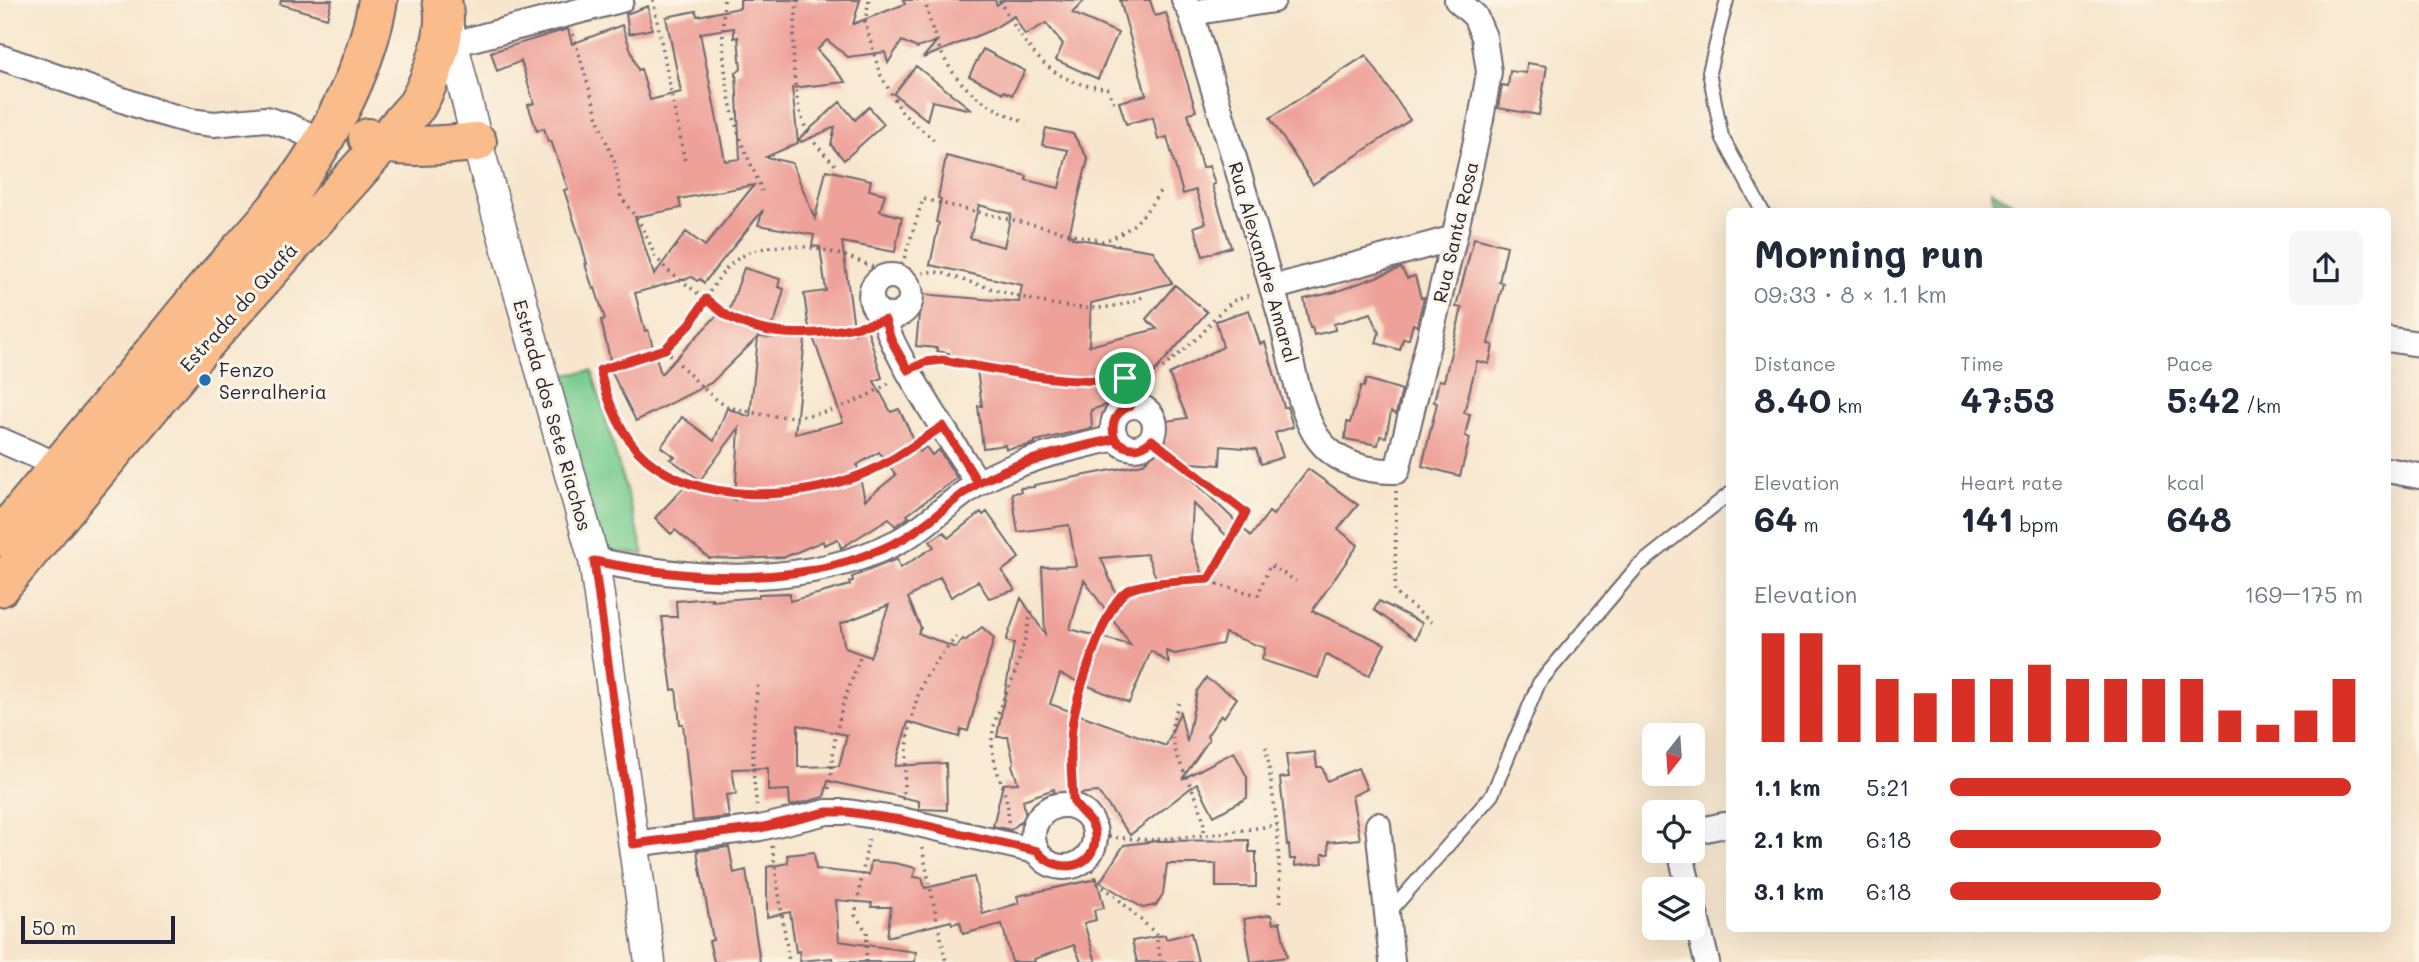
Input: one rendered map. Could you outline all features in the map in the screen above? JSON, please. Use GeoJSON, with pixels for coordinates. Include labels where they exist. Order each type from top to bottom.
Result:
{"type":"FeatureCollection","features":[{"type":"Feature","properties":{"kind":"main road"},"geometry":{"type":"LineString","coordinates":[[378,0],[369,40],[344,100],[354,128],[369,139],[383,144],[436,145],[477,142]]}},
{"type":"Feature","properties":{"kind":"main road","name":"Estrada do Quafá"},"geometry":{"type":"LineString","coordinates":[[0,587],[189,361],[417,105],[434,68],[447,19]]}},
{"type":"Feature","properties":{"kind":"main road","name":"Estrada do Quafá"},"geometry":{"type":"LineString","coordinates":[[0,537],[208,285],[292,190],[323,141],[344,100]]}},
{"type":"Feature","properties":{"kind":"street"},"geometry":{"type":"LineString","coordinates":[[447,19],[567,15],[621,0]]}},
{"type":"Feature","properties":{"kind":"street"},"geometry":{"type":"LineString","coordinates":[[1188,7],[1273,0]]}},
{"type":"Feature","properties":{"kind":"street","name":"Rua Santa Rosa"},"geometry":{"type":"LineString","coordinates":[[1396,471],[1454,238],[1489,72],[1484,37],[1475,16],[1457,0]]}},
{"type":"Feature","properties":{"kind":"street","name":"Rua Alexandre Amaral"},"geometry":{"type":"LineString","coordinates":[[1188,7],[1308,419],[1317,438],[1339,458],[1377,472],[1396,471]]}},
{"type":"Feature","properties":{"kind":"street","name":"Estrada dos Sete Riachos"},"geometry":{"type":"LineString","coordinates":[[447,19],[477,142],[594,561],[633,844],[646,962]]}},
{"type":"Feature","properties":{"kind":"street"},"geometry":{"type":"LineString","coordinates":[[0,57],[189,121],[214,124],[266,119],[323,141]]}},
{"type":"Feature","properties":{"kind":"street"},"geometry":{"type":"LineString","coordinates":[[1272,288],[1454,238]]}},
{"type":"Feature","properties":{"kind":"street"},"geometry":{"type":"LineString","coordinates":[[897,278],[879,281],[872,291],[876,309],[886,318],[891,340],[978,483]]}},
{"type":"Feature","properties":{"kind":"street"},"geometry":{"type":"LineString","coordinates":[[2391,340],[2419,344]]}},
{"type":"Feature","properties":{"kind":"street"},"geometry":{"type":"LineString","coordinates":[[1130,406],[1144,408],[1154,419],[1155,433],[1152,440],[1140,448],[1126,447],[1115,439],[1113,432],[1114,418],[1130,406]]}},
{"type":"Feature","properties":{"kind":"street"},"geometry":{"type":"LineString","coordinates":[[594,561],[639,570],[700,576],[779,576],[846,562],[897,542],[939,515],[978,483],[1028,462],[1115,439]]}},
{"type":"Feature","properties":{"kind":"street"},"geometry":{"type":"LineString","coordinates":[[0,440],[60,466]]}},
{"type":"Feature","properties":{"kind":"street"},"geometry":{"type":"LineString","coordinates":[[2391,471],[2419,476]]}},
{"type":"Feature","properties":{"kind":"street"},"geometry":{"type":"LineString","coordinates":[[1059,806],[1076,808],[1092,823],[1091,846],[1074,866],[1052,865],[1043,860],[1037,851],[1033,831],[1042,814],[1059,806]]}},
{"type":"Feature","properties":{"kind":"street"},"geometry":{"type":"LineString","coordinates":[[633,844],[765,827],[827,812],[872,814],[1037,851]]}},
{"type":"Feature","properties":{"kind":"street"},"geometry":{"type":"LineString","coordinates":[[1378,825],[1392,962]]}},
{"type":"Feature","properties":{"kind":"street"},"geometry":{"type":"LineString","coordinates":[[1705,829],[1724,825]]}},
{"type":"Feature","properties":{"kind":"street"},"geometry":{"type":"LineString","coordinates":[[1702,940],[1707,962]]}},
{"type":"Feature","properties":{"kind":"lane"},"geometry":{"type":"LineString","coordinates":[[1727,0],[1709,72],[1722,137],[1761,208]]}},
{"type":"Feature","properties":{"kind":"lane"},"geometry":{"type":"LineString","coordinates":[[1387,915],[1492,795],[1539,683],[1637,567],[1726,496]]}},
{"type":"Feature","properties":{"kind":"path"},"geometry":{"type":"LineString","coordinates":[[653,0],[685,162]]}},
{"type":"Feature","properties":{"kind":"path"},"geometry":{"type":"LineString","coordinates":[[724,0],[722,30],[726,82],[736,127],[762,191]]}},
{"type":"Feature","properties":{"kind":"path"},"geometry":{"type":"LineString","coordinates":[[798,0],[793,54],[800,115],[811,138],[836,166]]}},
{"type":"Feature","properties":{"kind":"path"},"geometry":{"type":"LineString","coordinates":[[869,0],[865,22],[880,74],[902,114],[933,140]]}},
{"type":"Feature","properties":{"kind":"path"},"geometry":{"type":"LineString","coordinates":[[925,0],[947,65],[966,90],[995,110],[1026,123]]}},
{"type":"Feature","properties":{"kind":"path"},"geometry":{"type":"LineString","coordinates":[[999,0],[1014,27],[1044,65],[1065,79],[1087,87],[1107,88],[1114,102]]}},
{"type":"Feature","properties":{"kind":"path"},"geometry":{"type":"LineString","coordinates":[[567,15],[602,131],[615,164],[621,197],[642,226],[655,256],[667,270],[732,319],[768,330],[798,335],[843,331],[886,318]]}},
{"type":"Feature","properties":{"kind":"path"},"geometry":{"type":"LineString","coordinates":[[897,278],[923,199],[1103,241],[1113,238],[1138,222],[1162,188]]}},
{"type":"Feature","properties":{"kind":"path"},"geometry":{"type":"LineString","coordinates":[[943,426],[898,455],[856,477],[809,489],[768,494],[722,492],[687,484],[646,460],[629,441],[605,389],[600,370],[665,349],[690,324],[727,268],[743,256],[764,247],[779,245],[827,252],[864,263],[897,278],[930,271],[1050,303],[1078,307],[1133,303],[1146,295]]}},
{"type":"Feature","properties":{"kind":"path"},"geometry":{"type":"LineString","coordinates":[[665,349],[725,405],[762,415],[819,414],[862,400],[908,370],[926,362],[942,360],[1104,382],[1141,376],[1164,367],[1202,334],[1216,316],[1233,301],[1272,288]]}},
{"type":"Feature","properties":{"kind":"path"},"geometry":{"type":"LineString","coordinates":[[1125,378],[1130,406]]}},
{"type":"Feature","properties":{"kind":"path"},"geometry":{"type":"LineString","coordinates":[[1152,440],[1246,513],[1209,579]]}},
{"type":"Feature","properties":{"kind":"path"},"geometry":{"type":"LineString","coordinates":[[1396,471],[1395,593],[1435,625]]}},
{"type":"Feature","properties":{"kind":"path"},"geometry":{"type":"LineString","coordinates":[[1076,808],[1072,774],[1072,728],[1102,627],[1125,592],[1154,583],[1209,579],[1258,595],[1270,565],[1296,581]]}},
{"type":"Feature","properties":{"kind":"path"},"geometry":{"type":"LineString","coordinates":[[1004,845],[1009,817],[992,751],[994,722],[1017,668],[1032,610]]}},
{"type":"Feature","properties":{"kind":"path"},"geometry":{"type":"LineString","coordinates":[[946,962],[910,822],[906,746],[917,699],[928,674],[956,637]]}},
{"type":"Feature","properties":{"kind":"path"},"geometry":{"type":"LineString","coordinates":[[827,812],[835,739],[842,707],[862,655]]}},
{"type":"Feature","properties":{"kind":"path"},"geometry":{"type":"LineString","coordinates":[[758,682],[752,772],[765,827],[789,962]]}},
{"type":"Feature","properties":{"kind":"path"},"geometry":{"type":"LineString","coordinates":[[1179,703],[1172,731],[1179,761],[1202,810],[1204,835]]}},
{"type":"Feature","properties":{"kind":"path"},"geometry":{"type":"LineString","coordinates":[[1266,747],[1277,825],[1280,906]]}},
{"type":"Feature","properties":{"kind":"path"},"geometry":{"type":"LineString","coordinates":[[866,962],[867,932],[855,915],[872,814]]}},
{"type":"Feature","properties":{"kind":"path"},"geometry":{"type":"LineString","coordinates":[[1161,962],[1156,934],[1114,895],[1098,884],[1091,846],[1277,825]]}},
{"type":"Feature","properties":{"kind":"green space"},"geometry":{"type":"Polygon","coordinates":[[[1991,190],[2021,208],[1996,208],[1991,190]]]}},
{"type":"Feature","properties":{"kind":"green space"},"geometry":{"type":"Polygon","coordinates":[[[592,371],[644,554],[599,551],[555,376],[592,371]]]}},
{"type":"Feature","properties":{"kind":"building"},"geometry":{"type":"Polygon","coordinates":[[[281,0],[332,0],[327,18],[280,4],[281,0]]]}},
{"type":"Feature","properties":{"kind":"building"},"geometry":{"type":"Polygon","coordinates":[[[740,0],[860,0],[853,24],[905,4],[903,0],[995,0],[997,5],[1004,0],[1085,0],[1072,13],[1118,33],[1098,79],[1056,60],[1063,44],[1046,23],[1025,35],[1014,16],[991,30],[923,58],[937,41],[917,48],[902,41],[888,63],[885,52],[848,57],[827,40],[817,50],[846,82],[792,88],[798,143],[766,157],[792,163],[815,219],[826,170],[871,180],[869,190],[885,194],[880,211],[902,217],[895,252],[842,242],[855,334],[867,328],[882,378],[874,381],[891,412],[899,409],[920,452],[926,447],[932,455],[939,450],[957,478],[900,523],[895,526],[889,518],[841,548],[838,539],[824,545],[823,541],[785,557],[737,559],[709,558],[675,530],[671,534],[655,518],[687,484],[735,500],[739,428],[700,480],[670,459],[675,457],[661,447],[682,417],[714,441],[727,408],[750,417],[758,337],[711,383],[636,421],[610,369],[612,368],[601,320],[605,319],[585,264],[582,245],[564,190],[568,189],[551,141],[548,142],[544,128],[537,131],[528,105],[534,103],[521,61],[497,71],[491,52],[568,29],[572,44],[622,25],[638,70],[641,69],[650,100],[681,92],[666,17],[696,11],[697,16],[740,8],[740,0]],[[734,28],[700,33],[725,161],[740,159],[736,73],[741,69],[738,37],[734,38],[734,28]],[[754,185],[679,199],[681,208],[635,217],[654,275],[686,232],[705,246],[754,185]],[[763,210],[704,283],[692,277],[635,293],[661,374],[718,314],[726,320],[744,268],[780,279],[778,287],[784,289],[775,321],[758,337],[805,339],[795,434],[843,422],[808,323],[804,294],[826,291],[820,247],[812,246],[814,235],[758,225],[763,210]],[[879,452],[857,465],[865,500],[896,475],[879,452]]]}},
{"type":"Feature","properties":{"kind":"building"},"geometry":{"type":"Polygon","coordinates":[[[1120,0],[1150,0],[1155,16],[1166,13],[1196,111],[1188,113],[1202,168],[1209,166],[1231,247],[1203,256],[1194,227],[1206,223],[1196,190],[1183,194],[1167,137],[1158,140],[1153,117],[1126,124],[1119,102],[1146,95],[1120,0]]]}},
{"type":"Feature","properties":{"kind":"building"},"geometry":{"type":"Polygon","coordinates":[[[648,6],[652,29],[629,34],[626,14],[648,6]]]}},
{"type":"Feature","properties":{"kind":"building"},"geometry":{"type":"Polygon","coordinates":[[[983,49],[1025,71],[1012,95],[969,76],[983,49]]]}},
{"type":"Feature","properties":{"kind":"building"},"geometry":{"type":"Polygon","coordinates":[[[1366,55],[1410,120],[1313,184],[1270,118],[1366,55]]]}},
{"type":"Feature","properties":{"kind":"building"},"geometry":{"type":"Polygon","coordinates":[[[1527,63],[1547,66],[1539,115],[1498,108],[1502,85],[1508,86],[1510,71],[1526,73],[1527,63]]]}},
{"type":"Feature","properties":{"kind":"building"},"geometry":{"type":"Polygon","coordinates":[[[916,66],[972,110],[932,101],[927,120],[894,94],[916,66]]]}},
{"type":"Feature","properties":{"kind":"building"},"geometry":{"type":"Polygon","coordinates":[[[840,102],[855,120],[869,107],[884,124],[844,160],[831,145],[835,127],[801,142],[799,139],[840,102]]]}},
{"type":"Feature","properties":{"kind":"building"},"geometry":{"type":"Polygon","coordinates":[[[1046,128],[1073,134],[1088,159],[1069,235],[1073,236],[1072,238],[1153,251],[1172,283],[1091,303],[1089,346],[1157,329],[1146,319],[1175,285],[1207,312],[1133,396],[1091,410],[1092,428],[1035,441],[1026,446],[983,448],[978,406],[982,406],[976,363],[948,359],[949,353],[937,351],[937,348],[916,346],[921,294],[1019,302],[1022,285],[930,265],[939,223],[936,222],[941,199],[938,198],[946,156],[1027,176],[1026,180],[1059,188],[1068,150],[1042,145],[1046,128]],[[979,205],[970,238],[1004,247],[1011,214],[979,205]]]}},
{"type":"Feature","properties":{"kind":"building"},"geometry":{"type":"Polygon","coordinates":[[[1474,238],[1507,246],[1499,282],[1503,283],[1488,344],[1493,345],[1489,364],[1477,361],[1464,413],[1470,414],[1465,436],[1470,438],[1460,476],[1422,466],[1437,403],[1434,402],[1439,380],[1444,381],[1462,308],[1456,307],[1474,238]]]}},
{"type":"Feature","properties":{"kind":"building"},"geometry":{"type":"Polygon","coordinates":[[[1401,268],[1407,278],[1415,276],[1421,298],[1424,297],[1417,326],[1413,324],[1409,339],[1403,339],[1400,350],[1376,343],[1379,333],[1371,313],[1334,324],[1335,330],[1314,335],[1304,299],[1335,292],[1401,268]]]}},
{"type":"Feature","properties":{"kind":"building"},"geometry":{"type":"Polygon","coordinates":[[[1249,310],[1260,344],[1265,342],[1284,407],[1287,407],[1293,427],[1275,433],[1283,457],[1261,464],[1256,449],[1221,446],[1220,465],[1174,462],[1251,536],[1269,512],[1273,515],[1308,469],[1358,505],[1338,529],[1358,545],[1312,611],[1385,644],[1369,676],[1326,655],[1318,678],[1262,660],[1265,648],[1225,633],[1222,644],[1175,654],[1166,651],[1169,663],[1151,651],[1129,703],[1060,674],[1050,704],[1166,746],[1180,712],[1187,742],[1197,691],[1206,678],[1237,698],[1224,717],[1221,715],[1207,736],[1209,740],[1182,779],[1234,752],[1247,777],[1247,798],[1214,816],[1197,783],[1130,835],[1098,792],[1055,796],[1054,789],[1023,800],[1026,817],[1011,830],[993,826],[1003,784],[1018,783],[1008,737],[997,737],[1014,643],[1006,641],[1021,598],[1045,634],[1042,567],[1076,566],[1069,525],[1018,532],[1012,493],[1021,492],[1020,488],[1143,464],[1166,440],[1166,421],[1187,418],[1169,374],[1223,347],[1216,321],[1249,310]],[[1193,503],[1191,541],[1206,584],[1235,544],[1193,503]],[[1147,554],[1101,558],[1117,596],[1159,586],[1147,554]],[[1084,580],[1070,629],[1131,645],[1084,580]]]}},
{"type":"Feature","properties":{"kind":"building"},"geometry":{"type":"Polygon","coordinates":[[[1366,379],[1402,390],[1396,414],[1391,412],[1386,437],[1380,436],[1378,445],[1345,439],[1347,422],[1350,423],[1361,386],[1364,387],[1366,379]]]}},
{"type":"Feature","properties":{"kind":"building"},"geometry":{"type":"Polygon","coordinates":[[[981,512],[983,515],[987,512],[1019,558],[1002,571],[1015,590],[989,598],[978,581],[951,597],[940,577],[908,598],[921,628],[918,633],[956,648],[963,639],[965,641],[982,627],[994,638],[968,731],[961,729],[959,737],[908,722],[895,766],[946,763],[947,810],[919,809],[919,801],[828,781],[824,797],[790,806],[789,790],[768,791],[768,768],[732,769],[736,794],[726,795],[729,817],[693,821],[683,724],[680,724],[676,689],[672,690],[662,617],[677,617],[676,601],[712,598],[712,601],[759,597],[759,594],[790,593],[790,601],[850,585],[852,577],[897,559],[900,568],[934,547],[930,541],[944,532],[948,538],[981,512]],[[889,605],[840,624],[845,648],[870,657],[889,605]],[[798,725],[798,767],[839,766],[847,735],[798,725]]]}},
{"type":"Feature","properties":{"kind":"building"},"geometry":{"type":"Polygon","coordinates":[[[1379,601],[1422,623],[1416,639],[1374,610],[1379,601]]]}},
{"type":"Feature","properties":{"kind":"building"},"geometry":{"type":"Polygon","coordinates":[[[1315,752],[1317,767],[1322,767],[1327,781],[1358,768],[1367,789],[1352,796],[1360,839],[1328,842],[1329,854],[1322,854],[1323,863],[1295,866],[1295,859],[1290,859],[1287,845],[1280,778],[1289,777],[1286,755],[1315,752]]]}},
{"type":"Feature","properties":{"kind":"building"},"geometry":{"type":"Polygon","coordinates":[[[1249,840],[1249,852],[1256,852],[1256,887],[1216,887],[1216,864],[1167,864],[1163,894],[1156,905],[1143,908],[1100,882],[1124,845],[1157,841],[1249,840]]]}},
{"type":"Feature","properties":{"kind":"building"},"geometry":{"type":"Polygon","coordinates":[[[729,847],[734,873],[746,870],[760,962],[714,962],[709,941],[713,940],[697,851],[729,847]]]}},
{"type":"Feature","properties":{"kind":"building"},"geometry":{"type":"Polygon","coordinates":[[[814,852],[816,869],[869,875],[871,861],[916,868],[913,877],[922,878],[925,888],[974,877],[983,914],[1019,903],[1017,896],[1097,879],[1104,908],[1094,910],[1096,920],[1084,923],[1096,962],[1081,962],[1074,945],[1034,959],[1035,962],[1012,962],[1002,924],[963,934],[960,922],[952,924],[951,921],[887,937],[891,907],[871,907],[872,903],[836,900],[839,941],[916,952],[915,962],[833,962],[832,958],[800,961],[799,951],[796,952],[790,912],[767,917],[767,867],[788,863],[787,855],[814,852]]]}},
{"type":"Feature","properties":{"kind":"building"},"geometry":{"type":"Polygon","coordinates":[[[1271,915],[1273,924],[1280,922],[1287,957],[1251,962],[1244,919],[1271,915]]]}},
{"type":"Feature","properties":{"kind":"building"},"geometry":{"type":"Polygon","coordinates":[[[1191,933],[1198,962],[1137,962],[1132,941],[1165,935],[1166,939],[1191,933]]]}},
{"type":"Feature","properties":{"kind":"place","name":"Fenzo Serralheria"},"geometry":{"type":"Point","coordinates":[205,380]}},
{"type":"Feature","properties":{"kind":"route"},"geometry":{"type":"LineString","coordinates":[[1125,378],[1104,382],[1063,378],[942,360],[926,362],[908,370],[891,340],[885,320],[843,331],[798,335],[768,330],[732,319],[706,299],[690,324],[665,349],[600,370],[605,389],[629,441],[646,460],[687,484],[722,492],[768,494],[809,489],[856,477],[898,455],[943,426],[978,483],[1028,462],[1091,444],[1115,439],[1133,449],[1147,445],[1152,440],[1246,513],[1209,579],[1154,583],[1125,592],[1102,627],[1072,728],[1073,799],[1076,808],[1092,823],[1095,843],[1087,857],[1074,866],[1052,865],[1043,860],[1037,851],[872,814],[848,812],[827,812],[760,828],[633,844],[594,561],[639,570],[700,576],[779,576],[846,562],[897,542],[939,515],[978,483],[1002,472],[1028,462],[1115,439],[1112,425],[1114,418],[1130,406],[1125,378]]}}]}
